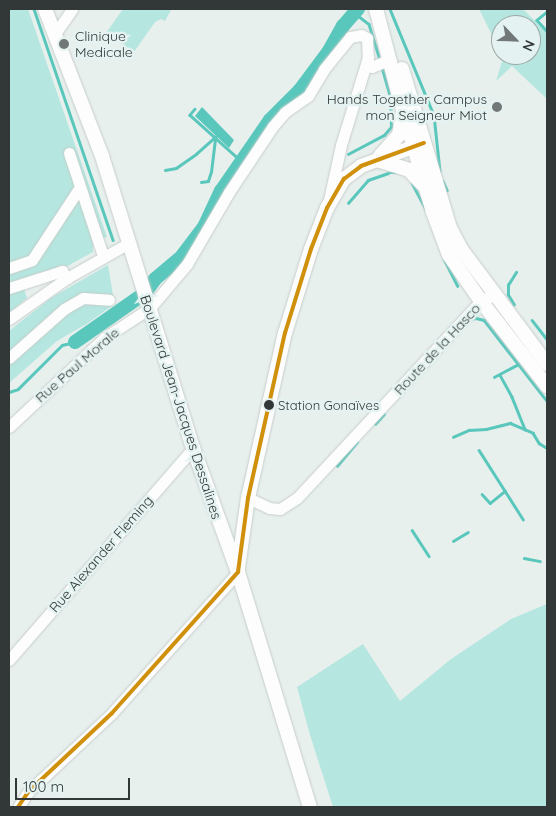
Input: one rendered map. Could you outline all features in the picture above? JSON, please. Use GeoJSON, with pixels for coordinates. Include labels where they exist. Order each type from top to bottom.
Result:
{"type":"FeatureCollection","features":[{"type":"Feature","properties":{"kind":"main road","name":"Boulevard Jean-Jacques Dessalines"},"geometry":{"type":"LineString","coordinates":[[45,9],[102,156],[127,244],[146,297],[193,448],[238,572],[310,807]]}},
{"type":"Feature","properties":{"kind":"main road"},"geometry":{"type":"LineString","coordinates":[[376,9],[400,100],[450,228],[461,249],[547,364]]}},
{"type":"Feature","properties":{"kind":"main road"},"geometry":{"type":"LineString","coordinates":[[384,9],[428,192],[449,255],[481,301],[547,386]]}},
{"type":"Feature","properties":{"kind":"main road"},"geometry":{"type":"LineString","coordinates":[[376,160],[399,135],[402,126],[400,100]]}},
{"type":"Feature","properties":{"kind":"main road"},"geometry":{"type":"LineString","coordinates":[[238,572],[248,498],[285,333],[311,249],[327,208],[344,179],[361,166],[418,144]]}},
{"type":"Feature","properties":{"kind":"main road"},"geometry":{"type":"LineString","coordinates":[[376,160],[409,170],[428,192]]}},
{"type":"Feature","properties":{"kind":"street"},"geometry":{"type":"LineString","coordinates":[[54,36],[72,9]]}},
{"type":"Feature","properties":{"kind":"street","name":"Rue Paul Morale"},"geometry":{"type":"LineString","coordinates":[[9,427],[146,297],[190,259],[229,192],[273,126],[286,112],[308,96],[324,69],[350,37],[361,35],[367,38],[369,55]]}},
{"type":"Feature","properties":{"kind":"street"},"geometry":{"type":"LineString","coordinates":[[369,55],[368,62],[372,67],[390,59]]}},
{"type":"Feature","properties":{"kind":"street"},"geometry":{"type":"LineString","coordinates":[[327,208],[341,145],[369,55]]}},
{"type":"Feature","properties":{"kind":"street"},"geometry":{"type":"LineString","coordinates":[[69,153],[103,256]]}},
{"type":"Feature","properties":{"kind":"street"},"geometry":{"type":"LineString","coordinates":[[9,268],[32,260],[80,187]]}},
{"type":"Feature","properties":{"kind":"street"},"geometry":{"type":"LineString","coordinates":[[9,319],[67,278],[127,244]]}},
{"type":"Feature","properties":{"kind":"street"},"geometry":{"type":"LineString","coordinates":[[9,288],[62,271],[67,278]]}},
{"type":"Feature","properties":{"kind":"street","name":"Route de la Hasco"},"geometry":{"type":"LineString","coordinates":[[248,498],[269,508],[280,509],[297,498],[481,301],[495,294]]}},
{"type":"Feature","properties":{"kind":"street"},"geometry":{"type":"LineString","coordinates":[[9,358],[64,309],[83,298],[109,300]]}},
{"type":"Feature","properties":{"kind":"street","name":"Rue Alexander Fleming"},"geometry":{"type":"LineString","coordinates":[[9,660],[193,448]]}},
{"type":"Feature","properties":{"kind":"street"},"geometry":{"type":"LineString","coordinates":[[18,807],[28,792],[112,713],[238,572]]}},
{"type":"Feature","properties":{"kind":"shaded area"},"geometry":{"type":"Polygon","coordinates":[[[9,9],[28,9],[107,237],[93,241],[93,252],[62,269],[22,283],[27,298],[9,313],[9,9]]]}},
{"type":"Feature","properties":{"kind":"shaded area"},"geometry":{"type":"Polygon","coordinates":[[[123,9],[178,9],[171,10],[165,21],[161,19],[155,22],[134,52],[106,33],[123,9]]]}},
{"type":"Feature","properties":{"kind":"shaded area"},"geometry":{"type":"Polygon","coordinates":[[[479,9],[523,9],[529,15],[491,15],[491,33],[479,9]]]}},
{"type":"Feature","properties":{"kind":"shaded area"},"geometry":{"type":"Polygon","coordinates":[[[541,27],[546,32],[546,98],[512,66],[496,81],[501,65],[541,65],[541,27]]]}},
{"type":"Feature","properties":{"kind":"shaded area"},"geometry":{"type":"Polygon","coordinates":[[[108,265],[114,301],[112,306],[57,341],[9,383],[9,331],[51,298],[108,265]]]}},
{"type":"Feature","properties":{"kind":"shaded area"},"geometry":{"type":"Polygon","coordinates":[[[547,604],[547,807],[333,807],[297,687],[363,644],[400,701],[451,659],[511,619],[547,604]]]}},
{"type":"Feature","properties":{"kind":"water"},"geometry":{"type":"Polygon","coordinates":[[[202,107],[234,140],[229,148],[195,116],[202,107]]]}},
{"type":"Feature","properties":{"kind":"waterway"},"geometry":{"type":"LineString","coordinates":[[34,9],[113,240]]}},
{"type":"Feature","properties":{"kind":"waterway"},"geometry":{"type":"LineString","coordinates":[[75,342],[145,293],[155,279],[182,256],[205,225],[221,191],[270,120],[300,90],[329,51],[343,26],[358,9]]}},
{"type":"Feature","properties":{"kind":"waterway"},"geometry":{"type":"LineString","coordinates":[[390,9],[434,115],[440,171]]}},
{"type":"Feature","properties":{"kind":"waterway"},"geometry":{"type":"LineString","coordinates":[[547,12],[537,20],[547,31]]}},
{"type":"Feature","properties":{"kind":"waterway"},"geometry":{"type":"LineString","coordinates":[[356,14],[369,24],[380,60]]}},
{"type":"Feature","properties":{"kind":"waterway"},"geometry":{"type":"LineString","coordinates":[[348,154],[384,135],[391,127],[390,97],[381,66]]}},
{"type":"Feature","properties":{"kind":"waterway"},"geometry":{"type":"LineString","coordinates":[[195,109],[190,115],[238,158],[243,159]]}},
{"type":"Feature","properties":{"kind":"waterway"},"geometry":{"type":"LineString","coordinates":[[165,170],[176,168],[196,154],[216,136]]}},
{"type":"Feature","properties":{"kind":"waterway"},"geometry":{"type":"LineString","coordinates":[[201,182],[208,181],[211,172],[215,139]]}},
{"type":"Feature","properties":{"kind":"waterway"},"geometry":{"type":"LineString","coordinates":[[348,203],[368,180],[388,173],[397,173]]}},
{"type":"Feature","properties":{"kind":"waterway"},"geometry":{"type":"LineString","coordinates":[[443,181],[447,190]]}},
{"type":"Feature","properties":{"kind":"waterway"},"geometry":{"type":"LineString","coordinates":[[412,183],[426,209]]}},
{"type":"Feature","properties":{"kind":"waterway"},"geometry":{"type":"LineString","coordinates":[[444,259],[458,286]]}},
{"type":"Feature","properties":{"kind":"waterway"},"geometry":{"type":"LineString","coordinates":[[514,305],[508,295],[508,285],[516,272]]}},
{"type":"Feature","properties":{"kind":"waterway"},"geometry":{"type":"LineString","coordinates":[[469,319],[484,320],[547,401]]}},
{"type":"Feature","properties":{"kind":"waterway"},"geometry":{"type":"LineString","coordinates":[[532,320],[547,339]]}},
{"type":"Feature","properties":{"kind":"waterway"},"geometry":{"type":"LineString","coordinates":[[9,392],[18,389],[62,345],[75,342]]}},
{"type":"Feature","properties":{"kind":"waterway"},"geometry":{"type":"LineString","coordinates":[[494,377],[518,364]]}},
{"type":"Feature","properties":{"kind":"waterway"},"geometry":{"type":"LineString","coordinates":[[500,375],[512,397],[525,429]]}},
{"type":"Feature","properties":{"kind":"waterway"},"geometry":{"type":"LineString","coordinates":[[375,424],[384,414]]}},
{"type":"Feature","properties":{"kind":"waterway"},"geometry":{"type":"LineString","coordinates":[[453,437],[469,430],[486,429],[510,423],[533,433],[539,443],[547,448]]}},
{"type":"Feature","properties":{"kind":"waterway"},"geometry":{"type":"LineString","coordinates":[[337,466],[357,442]]}},
{"type":"Feature","properties":{"kind":"waterway"},"geometry":{"type":"LineString","coordinates":[[479,450],[523,519]]}},
{"type":"Feature","properties":{"kind":"waterway"},"geometry":{"type":"LineString","coordinates":[[482,494],[490,503],[505,491]]}},
{"type":"Feature","properties":{"kind":"waterway"},"geometry":{"type":"LineString","coordinates":[[412,530],[429,556]]}},
{"type":"Feature","properties":{"kind":"waterway"},"geometry":{"type":"LineString","coordinates":[[453,541],[468,532]]}},
{"type":"Feature","properties":{"kind":"waterway"},"geometry":{"type":"LineString","coordinates":[[524,558],[540,561]]}},
{"type":"Feature","properties":{"kind":"transit line"},"geometry":{"type":"LineString","coordinates":[[18,807],[28,792],[112,713],[238,572],[248,498],[285,333],[311,249],[327,208],[344,179],[361,166],[424,143]]}},
{"type":"Feature","properties":{"kind":"place","name":"Clinique Medicale"},"geometry":{"type":"Point","coordinates":[64,44]}},
{"type":"Feature","properties":{"kind":"place","name":"Hands Together Campus mon Seigneur Miot"},"geometry":{"type":"Point","coordinates":[497,107]}},
{"type":"Feature","properties":{"kind":"place","name":"Station Gonaïves"},"geometry":{"type":"Point","coordinates":[269,405]}}]}
